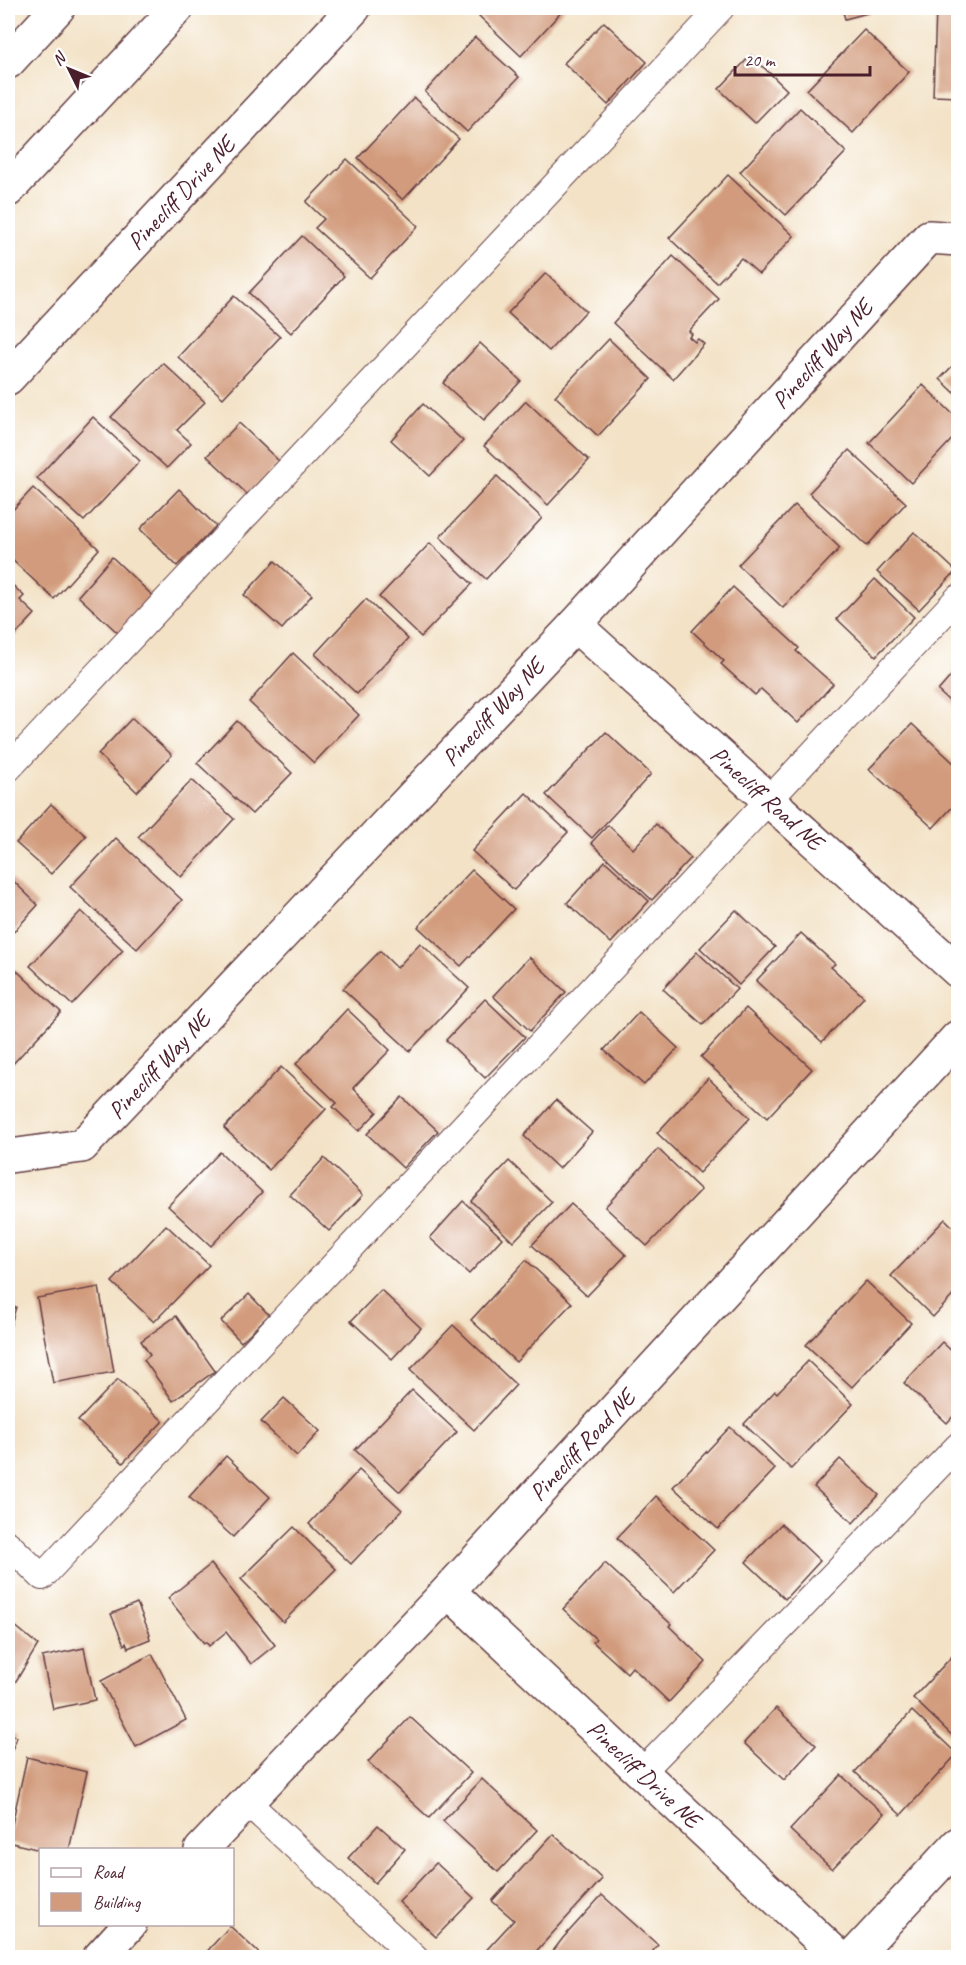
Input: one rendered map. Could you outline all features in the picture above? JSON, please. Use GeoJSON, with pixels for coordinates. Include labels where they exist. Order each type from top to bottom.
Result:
{"type":"FeatureCollection","features":[{"type":"Feature","properties":{"kind":"street"},"geometry":{"type":"LineString","coordinates":[[8,62],[58,8]]}},
{"type":"Feature","properties":{"kind":"street"},"geometry":{"type":"LineString","coordinates":[[8,190],[177,8]]}},
{"type":"Feature","properties":{"kind":"street","name":"Pinecliff Drive NE"},"geometry":{"type":"LineString","coordinates":[[8,378],[354,8]]}},
{"type":"Feature","properties":{"kind":"street","name":"Pinecliff Way NE"},"geometry":{"type":"LineString","coordinates":[[8,1153],[10,1156],[82,1146],[575,625],[929,237],[958,239]]}},
{"type":"Feature","properties":{"kind":"street","name":"Pinecliff Road NE"},"geometry":{"type":"LineString","coordinates":[[575,625],[958,971]]}},
{"type":"Feature","properties":{"kind":"street","name":"Pinecliff Road NE"},"geometry":{"type":"LineString","coordinates":[[203,1848],[448,1591],[958,1037]]}},
{"type":"Feature","properties":{"kind":"street","name":"Pinecliff Drive NE"},"geometry":{"type":"LineString","coordinates":[[448,1591],[840,1958]]}},
{"type":"Feature","properties":{"kind":"street"},"geometry":{"type":"LineString","coordinates":[[852,1958],[958,1844]]}},
{"type":"Feature","properties":{"kind":"street"},"geometry":{"type":"LineString","coordinates":[[99,1958],[128,1926]]}},
{"type":"Feature","properties":{"kind":"lane"},"geometry":{"type":"LineString","coordinates":[[8,769],[722,8]]}},
{"type":"Feature","properties":{"kind":"lane"},"geometry":{"type":"LineString","coordinates":[[8,1544],[42,1577],[958,598]]}},
{"type":"Feature","properties":{"kind":"lane"},"geometry":{"type":"LineString","coordinates":[[642,1772],[958,1446]]}},
{"type":"Feature","properties":{"kind":"lane"},"geometry":{"type":"LineString","coordinates":[[246,1802],[415,1958]]}},
{"type":"Feature","properties":{"kind":"building"},"geometry":{"type":"Polygon","coordinates":[[[487,8],[565,8],[521,56],[479,16],[487,8]]]}},
{"type":"Feature","properties":{"kind":"building"},"geometry":{"type":"Polygon","coordinates":[[[842,8],[886,8],[845,19],[842,8]]]}},
{"type":"Feature","properties":{"kind":"building"},"geometry":{"type":"Polygon","coordinates":[[[936,9],[958,10],[958,97],[933,96],[936,9]]]}},
{"type":"Feature","properties":{"kind":"building"},"geometry":{"type":"Polygon","coordinates":[[[604,22],[647,62],[608,105],[564,63],[604,22]]]}},
{"type":"Feature","properties":{"kind":"building"},"geometry":{"type":"Polygon","coordinates":[[[864,30],[909,72],[853,133],[807,90],[864,30]]]}},
{"type":"Feature","properties":{"kind":"building"},"geometry":{"type":"Polygon","coordinates":[[[475,37],[519,77],[467,132],[425,92],[475,37]]]}},
{"type":"Feature","properties":{"kind":"building"},"geometry":{"type":"Polygon","coordinates":[[[751,55],[787,90],[755,123],[719,89],[751,55]]]}},
{"type":"Feature","properties":{"kind":"building"},"geometry":{"type":"Polygon","coordinates":[[[414,98],[459,139],[403,200],[358,158],[414,98]]]}},
{"type":"Feature","properties":{"kind":"building"},"geometry":{"type":"Polygon","coordinates":[[[800,108],[846,152],[786,215],[740,172],[800,108]]]}},
{"type":"Feature","properties":{"kind":"building"},"geometry":{"type":"Polygon","coordinates":[[[347,159],[418,226],[370,278],[315,228],[324,219],[306,202],[347,159]]]}},
{"type":"Feature","properties":{"kind":"building"},"geometry":{"type":"Polygon","coordinates":[[[728,175],[794,236],[759,274],[741,258],[717,283],[669,238],[728,175]]]}},
{"type":"Feature","properties":{"kind":"building"},"geometry":{"type":"Polygon","coordinates":[[[302,236],[344,276],[291,333],[249,293],[302,236]]]}},
{"type":"Feature","properties":{"kind":"building"},"geometry":{"type":"Polygon","coordinates":[[[673,256],[719,299],[689,331],[692,334],[689,337],[695,342],[698,339],[704,344],[673,379],[613,323],[673,256]]]}},
{"type":"Feature","properties":{"kind":"building"},"geometry":{"type":"Polygon","coordinates":[[[546,273],[586,311],[549,351],[508,313],[546,273]]]}},
{"type":"Feature","properties":{"kind":"building"},"geometry":{"type":"Polygon","coordinates":[[[234,296],[280,337],[223,398],[178,357],[234,296]]]}},
{"type":"Feature","properties":{"kind":"building"},"geometry":{"type":"Polygon","coordinates":[[[609,339],[651,379],[598,436],[555,396],[609,339]]]}},
{"type":"Feature","properties":{"kind":"building"},"geometry":{"type":"Polygon","coordinates":[[[480,343],[521,381],[484,420],[443,383],[480,343]]]}},
{"type":"Feature","properties":{"kind":"building"},"geometry":{"type":"Polygon","coordinates":[[[958,360],[958,396],[940,379],[958,360]]]}},
{"type":"Feature","properties":{"kind":"building"},"geometry":{"type":"Polygon","coordinates":[[[163,363],[205,402],[177,430],[191,443],[167,468],[111,417],[163,363]]]}},
{"type":"Feature","properties":{"kind":"building"},"geometry":{"type":"Polygon","coordinates":[[[923,385],[958,419],[958,433],[911,483],[869,443],[923,385]]]}},
{"type":"Feature","properties":{"kind":"building"},"geometry":{"type":"Polygon","coordinates":[[[526,401],[589,460],[548,505],[484,446],[526,401]]]}},
{"type":"Feature","properties":{"kind":"building"},"geometry":{"type":"Polygon","coordinates":[[[423,404],[463,441],[430,476],[391,440],[423,404]]]}},
{"type":"Feature","properties":{"kind":"building"},"geometry":{"type":"Polygon","coordinates":[[[93,417],[140,461],[84,521],[37,478],[93,417]]]}},
{"type":"Feature","properties":{"kind":"building"},"geometry":{"type":"Polygon","coordinates":[[[239,423],[280,462],[248,495],[207,456],[239,423]]]}},
{"type":"Feature","properties":{"kind":"building"},"geometry":{"type":"Polygon","coordinates":[[[849,450],[906,503],[867,546],[809,493],[849,450]]]}},
{"type":"Feature","properties":{"kind":"building"},"geometry":{"type":"Polygon","coordinates":[[[497,476],[542,518],[486,579],[440,537],[497,476]]]}},
{"type":"Feature","properties":{"kind":"building"},"geometry":{"type":"Polygon","coordinates":[[[33,488],[99,549],[54,599],[8,556],[8,515],[33,488]]]}},
{"type":"Feature","properties":{"kind":"building"},"geometry":{"type":"Polygon","coordinates":[[[179,489],[216,526],[177,566],[140,529],[179,489]]]}},
{"type":"Feature","properties":{"kind":"building"},"geometry":{"type":"Polygon","coordinates":[[[795,505],[840,548],[783,608],[738,565],[795,505]]]}},
{"type":"Feature","properties":{"kind":"building"},"geometry":{"type":"Polygon","coordinates":[[[914,532],[956,571],[919,610],[877,572],[914,532]]]}},
{"type":"Feature","properties":{"kind":"building"},"geometry":{"type":"Polygon","coordinates":[[[430,543],[472,584],[421,637],[379,597],[430,543]]]}},
{"type":"Feature","properties":{"kind":"building"},"geometry":{"type":"Polygon","coordinates":[[[112,557],[153,596],[119,634],[78,596],[112,557]]]}},
{"type":"Feature","properties":{"kind":"building"},"geometry":{"type":"Polygon","coordinates":[[[275,561],[312,595],[282,629],[244,595],[275,561]]]}},
{"type":"Feature","properties":{"kind":"building"},"geometry":{"type":"Polygon","coordinates":[[[875,579],[914,617],[876,656],[837,619],[875,579]]]}},
{"type":"Feature","properties":{"kind":"building"},"geometry":{"type":"Polygon","coordinates":[[[8,581],[24,596],[20,600],[35,614],[8,643],[8,581]]]}},
{"type":"Feature","properties":{"kind":"building"},"geometry":{"type":"Polygon","coordinates":[[[733,587],[799,648],[796,651],[833,684],[798,723],[761,689],[755,695],[721,664],[724,661],[692,631],[733,587]]]}},
{"type":"Feature","properties":{"kind":"building"},"geometry":{"type":"Polygon","coordinates":[[[366,599],[408,639],[357,694],[315,654],[366,599]]]}},
{"type":"Feature","properties":{"kind":"building"},"geometry":{"type":"Polygon","coordinates":[[[293,653],[359,715],[314,763],[249,702],[293,653]]]}},
{"type":"Feature","properties":{"kind":"building"},"geometry":{"type":"Polygon","coordinates":[[[958,668],[958,709],[938,691],[958,668]]]}},
{"type":"Feature","properties":{"kind":"building"},"geometry":{"type":"Polygon","coordinates":[[[132,718],[172,755],[137,792],[98,754],[132,718]]]}},
{"type":"Feature","properties":{"kind":"building"},"geometry":{"type":"Polygon","coordinates":[[[237,721],[292,773],[252,814],[197,763],[237,721]]]}},
{"type":"Feature","properties":{"kind":"building"},"geometry":{"type":"Polygon","coordinates":[[[912,724],[958,767],[958,801],[933,828],[869,769],[912,724]]]}},
{"type":"Feature","properties":{"kind":"building"},"geometry":{"type":"Polygon","coordinates":[[[606,732],[651,774],[592,838],[546,795],[606,732]]]}},
{"type":"Feature","properties":{"kind":"building"},"geometry":{"type":"Polygon","coordinates":[[[192,780],[234,819],[181,877],[138,837],[192,780]]]}},
{"type":"Feature","properties":{"kind":"building"},"geometry":{"type":"Polygon","coordinates":[[[526,793],[568,832],[514,890],[472,851],[526,793]]]}},
{"type":"Feature","properties":{"kind":"building"},"geometry":{"type":"Polygon","coordinates":[[[51,804],[86,836],[51,874],[16,843],[51,804]]]}},
{"type":"Feature","properties":{"kind":"building"},"geometry":{"type":"Polygon","coordinates":[[[656,824],[691,858],[652,900],[591,843],[608,825],[633,849],[656,824]]]}},
{"type":"Feature","properties":{"kind":"building"},"geometry":{"type":"Polygon","coordinates":[[[116,838],[182,900],[137,949],[70,887],[116,838]]]}},
{"type":"Feature","properties":{"kind":"building"},"geometry":{"type":"Polygon","coordinates":[[[605,861],[649,901],[611,943],[567,903],[605,861]]]}},
{"type":"Feature","properties":{"kind":"building"},"geometry":{"type":"Polygon","coordinates":[[[472,870],[514,909],[461,966],[418,927],[472,870]]]}},
{"type":"Feature","properties":{"kind":"building"},"geometry":{"type":"Polygon","coordinates":[[[8,876],[38,905],[8,938],[8,876]]]}},
{"type":"Feature","properties":{"kind":"building"},"geometry":{"type":"Polygon","coordinates":[[[736,910],[775,947],[739,985],[700,948],[736,910]]]}},
{"type":"Feature","properties":{"kind":"building"},"geometry":{"type":"Polygon","coordinates":[[[81,911],[123,950],[72,1005],[30,966],[81,911]]]}},
{"type":"Feature","properties":{"kind":"building"},"geometry":{"type":"Polygon","coordinates":[[[801,933],[835,964],[831,967],[864,997],[822,1042],[756,981],[801,933]]]}},
{"type":"Feature","properties":{"kind":"building"},"geometry":{"type":"Polygon","coordinates":[[[420,943],[469,988],[410,1051],[343,989],[380,951],[397,968],[420,943]]]}},
{"type":"Feature","properties":{"kind":"building"},"geometry":{"type":"Polygon","coordinates":[[[697,952],[737,989],[703,1025],[663,989],[697,952]]]}},
{"type":"Feature","properties":{"kind":"building"},"geometry":{"type":"Polygon","coordinates":[[[529,957],[566,992],[530,1031],[493,996],[529,957]]]}},
{"type":"Feature","properties":{"kind":"building"},"geometry":{"type":"Polygon","coordinates":[[[15,969],[61,1012],[8,1069],[8,977],[15,969]]]}},
{"type":"Feature","properties":{"kind":"building"},"geometry":{"type":"Polygon","coordinates":[[[485,999],[525,1037],[485,1078],[446,1040],[485,999]]]}},
{"type":"Feature","properties":{"kind":"building"},"geometry":{"type":"Polygon","coordinates":[[[746,1008],[812,1069],[767,1118],[701,1057],[746,1008]]]}},
{"type":"Feature","properties":{"kind":"building"},"geometry":{"type":"Polygon","coordinates":[[[347,1009],[390,1050],[353,1088],[377,1112],[359,1131],[333,1107],[337,1103],[296,1064],[347,1009]]]}},
{"type":"Feature","properties":{"kind":"building"},"geometry":{"type":"Polygon","coordinates":[[[639,1012],[678,1048],[644,1085],[604,1050],[639,1012]]]}},
{"type":"Feature","properties":{"kind":"building"},"geometry":{"type":"Polygon","coordinates":[[[281,1067],[326,1109],[269,1170],[224,1128],[281,1067]]]}},
{"type":"Feature","properties":{"kind":"building"},"geometry":{"type":"Polygon","coordinates":[[[708,1078],[750,1118],[699,1173],[657,1133],[708,1078]]]}},
{"type":"Feature","properties":{"kind":"building"},"geometry":{"type":"Polygon","coordinates":[[[402,1097],[438,1131],[403,1168],[367,1134],[402,1097]]]}},
{"type":"Feature","properties":{"kind":"building"},"geometry":{"type":"Polygon","coordinates":[[[556,1100],[592,1132],[559,1169],[524,1136],[556,1100]]]}},
{"type":"Feature","properties":{"kind":"building"},"geometry":{"type":"Polygon","coordinates":[[[658,1149],[701,1190],[647,1246],[605,1207],[658,1149]]]}},
{"type":"Feature","properties":{"kind":"building"},"geometry":{"type":"Polygon","coordinates":[[[220,1152],[262,1192],[211,1246],[168,1206],[220,1152]]]}},
{"type":"Feature","properties":{"kind":"building"},"geometry":{"type":"Polygon","coordinates":[[[324,1158],[363,1195],[329,1231],[290,1195],[324,1158]]]}},
{"type":"Feature","properties":{"kind":"building"},"geometry":{"type":"Polygon","coordinates":[[[509,1161],[552,1202],[513,1242],[471,1201],[509,1161]]]}},
{"type":"Feature","properties":{"kind":"building"},"geometry":{"type":"Polygon","coordinates":[[[463,1201],[502,1238],[469,1274],[430,1238],[463,1201]]]}},
{"type":"Feature","properties":{"kind":"building"},"geometry":{"type":"Polygon","coordinates":[[[571,1204],[626,1255],[587,1296],[532,1245],[571,1204]]]}},
{"type":"Feature","properties":{"kind":"building"},"geometry":{"type":"Polygon","coordinates":[[[945,1219],[958,1232],[958,1290],[933,1317],[891,1276],[945,1219]]]}},
{"type":"Feature","properties":{"kind":"building"},"geometry":{"type":"Polygon","coordinates":[[[166,1225],[209,1265],[154,1322],[112,1282],[166,1225]]]}},
{"type":"Feature","properties":{"kind":"building"},"geometry":{"type":"Polygon","coordinates":[[[526,1260],[572,1303],[516,1362],[471,1320],[526,1260]]]}},
{"type":"Feature","properties":{"kind":"building"},"geometry":{"type":"Polygon","coordinates":[[[866,1281],[911,1323],[852,1387],[806,1345],[866,1281]]]}},
{"type":"Feature","properties":{"kind":"building"},"geometry":{"type":"Polygon","coordinates":[[[99,1287],[114,1372],[53,1383],[37,1298],[99,1287]]]}},
{"type":"Feature","properties":{"kind":"building"},"geometry":{"type":"Polygon","coordinates":[[[381,1290],[421,1328],[392,1359],[351,1321],[381,1290]]]}},
{"type":"Feature","properties":{"kind":"building"},"geometry":{"type":"Polygon","coordinates":[[[249,1294],[269,1315],[241,1342],[221,1321],[249,1294]]]}},
{"type":"Feature","properties":{"kind":"building"},"geometry":{"type":"Polygon","coordinates":[[[8,1305],[16,1307],[8,1334],[8,1305]]]}},
{"type":"Feature","properties":{"kind":"building"},"geometry":{"type":"Polygon","coordinates":[[[176,1316],[215,1371],[173,1401],[144,1360],[150,1355],[141,1341],[176,1316]]]}},
{"type":"Feature","properties":{"kind":"building"},"geometry":{"type":"Polygon","coordinates":[[[453,1325],[516,1385],[474,1430],[410,1370],[453,1325]]]}},
{"type":"Feature","properties":{"kind":"building"},"geometry":{"type":"Polygon","coordinates":[[[942,1342],[958,1357],[958,1411],[947,1423],[904,1383],[942,1342]]]}},
{"type":"Feature","properties":{"kind":"building"},"geometry":{"type":"Polygon","coordinates":[[[808,1361],[853,1404],[791,1469],[744,1424],[808,1361]]]}},
{"type":"Feature","properties":{"kind":"building"},"geometry":{"type":"Polygon","coordinates":[[[118,1379],[163,1421],[123,1463],[78,1421],[118,1379]]]}},
{"type":"Feature","properties":{"kind":"building"},"geometry":{"type":"Polygon","coordinates":[[[412,1390],[457,1432],[400,1492],[355,1450],[412,1390]]]}},
{"type":"Feature","properties":{"kind":"building"},"geometry":{"type":"Polygon","coordinates":[[[284,1398],[320,1431],[297,1456],[261,1422],[284,1398]]]}},
{"type":"Feature","properties":{"kind":"building"},"geometry":{"type":"Polygon","coordinates":[[[730,1427],[775,1469],[718,1529],[673,1487],[730,1427]]]}},
{"type":"Feature","properties":{"kind":"building"},"geometry":{"type":"Polygon","coordinates":[[[226,1456],[270,1497],[233,1537],[189,1497],[226,1456]]]}},
{"type":"Feature","properties":{"kind":"building"},"geometry":{"type":"Polygon","coordinates":[[[840,1459],[879,1495],[853,1523],[814,1487],[840,1459]]]}},
{"type":"Feature","properties":{"kind":"building"},"geometry":{"type":"Polygon","coordinates":[[[359,1470],[402,1510],[351,1564],[309,1524],[359,1470]]]}},
{"type":"Feature","properties":{"kind":"building"},"geometry":{"type":"Polygon","coordinates":[[[656,1496],[714,1550],[674,1592],[617,1538],[656,1496]]]}},
{"type":"Feature","properties":{"kind":"building"},"geometry":{"type":"Polygon","coordinates":[[[781,1524],[820,1561],[785,1599],[746,1562],[781,1524]]]}},
{"type":"Feature","properties":{"kind":"building"},"geometry":{"type":"Polygon","coordinates":[[[294,1527],[336,1569],[283,1622],[241,1579],[294,1527]]]}},
{"type":"Feature","properties":{"kind":"building"},"geometry":{"type":"Polygon","coordinates":[[[605,1563],[671,1624],[669,1626],[706,1662],[669,1702],[632,1667],[627,1673],[593,1642],[596,1639],[563,1609],[605,1563]]]}},
{"type":"Feature","properties":{"kind":"building"},"geometry":{"type":"Polygon","coordinates":[[[211,1564],[275,1645],[251,1664],[226,1632],[209,1646],[206,1642],[204,1643],[168,1598],[211,1564]]]}},
{"type":"Feature","properties":{"kind":"building"},"geometry":{"type":"Polygon","coordinates":[[[137,1603],[150,1639],[128,1648],[126,1643],[124,1645],[111,1614],[137,1603]]]}},
{"type":"Feature","properties":{"kind":"building"},"geometry":{"type":"Polygon","coordinates":[[[8,1620],[38,1645],[8,1694],[8,1620]]]}},
{"type":"Feature","properties":{"kind":"building"},"geometry":{"type":"Polygon","coordinates":[[[84,1648],[95,1700],[53,1709],[42,1657],[84,1648]]]}},
{"type":"Feature","properties":{"kind":"building"},"geometry":{"type":"Polygon","coordinates":[[[958,1650],[958,1741],[913,1698],[958,1650]]]}},
{"type":"Feature","properties":{"kind":"building"},"geometry":{"type":"Polygon","coordinates":[[[152,1654],[186,1720],[136,1747],[101,1681],[152,1654]]]}},
{"type":"Feature","properties":{"kind":"building"},"geometry":{"type":"Polygon","coordinates":[[[776,1708],[816,1745],[784,1780],[744,1743],[776,1708]]]}},
{"type":"Feature","properties":{"kind":"building"},"geometry":{"type":"Polygon","coordinates":[[[912,1711],[957,1754],[901,1815],[855,1772],[912,1711]]]}},
{"type":"Feature","properties":{"kind":"building"},"geometry":{"type":"Polygon","coordinates":[[[410,1717],[471,1773],[429,1818],[368,1762],[410,1717]]]}},
{"type":"Feature","properties":{"kind":"building"},"geometry":{"type":"Polygon","coordinates":[[[8,1734],[17,1737],[8,1761],[8,1734]]]}},
{"type":"Feature","properties":{"kind":"building"},"geometry":{"type":"Polygon","coordinates":[[[27,1757],[87,1772],[69,1848],[39,1850],[8,1842],[27,1757]]]}},
{"type":"Feature","properties":{"kind":"building"},"geometry":{"type":"Polygon","coordinates":[[[841,1775],[884,1814],[832,1869],[790,1830],[841,1775]]]}},
{"type":"Feature","properties":{"kind":"building"},"geometry":{"type":"Polygon","coordinates":[[[482,1779],[537,1830],[498,1872],[443,1821],[482,1779]]]}},
{"type":"Feature","properties":{"kind":"building"},"geometry":{"type":"Polygon","coordinates":[[[378,1825],[405,1849],[375,1883],[348,1858],[378,1825]]]}},
{"type":"Feature","properties":{"kind":"building"},"geometry":{"type":"Polygon","coordinates":[[[553,1834],[602,1879],[530,1958],[479,1958],[514,1920],[492,1901],[553,1834]]]}},
{"type":"Feature","properties":{"kind":"building"},"geometry":{"type":"Polygon","coordinates":[[[436,1863],[474,1898],[436,1937],[399,1902],[436,1863]]]}},
{"type":"Feature","properties":{"kind":"building"},"geometry":{"type":"Polygon","coordinates":[[[602,1895],[658,1945],[647,1958],[553,1958],[550,1955],[563,1938],[602,1895]]]}},
{"type":"Feature","properties":{"kind":"building"},"geometry":{"type":"Polygon","coordinates":[[[230,1926],[264,1958],[201,1958],[230,1926]]]}}]}
